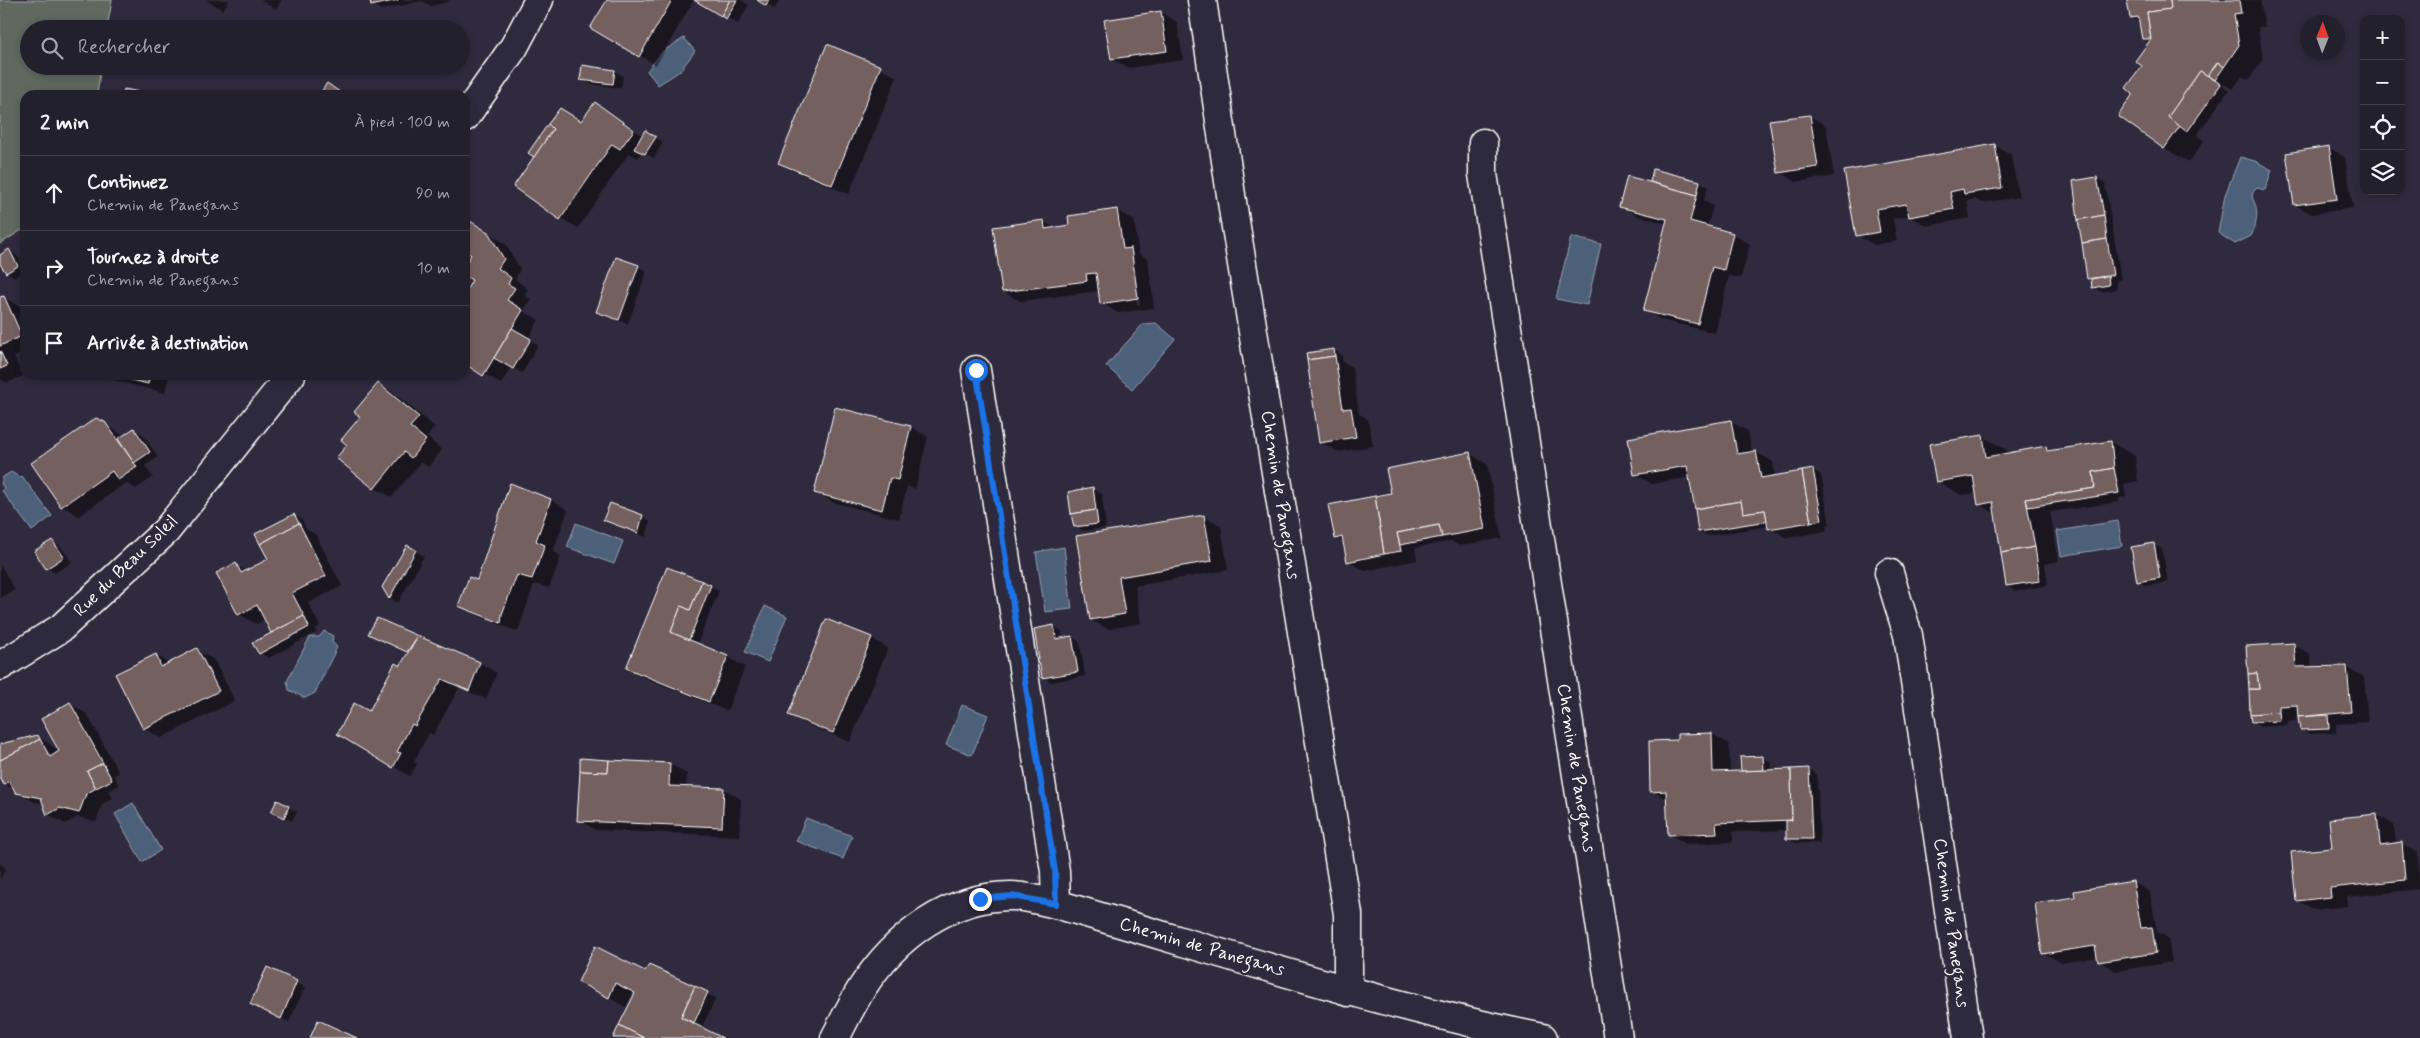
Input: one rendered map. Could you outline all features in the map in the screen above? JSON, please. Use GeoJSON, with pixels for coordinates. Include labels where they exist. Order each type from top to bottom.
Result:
{"type":"FeatureCollection","features":[{"type":"Feature","properties":{"kind":"street"},"geometry":{"type":"LineString","coordinates":[[470,110],[514,47],[539,0]]}},
{"type":"Feature","properties":{"kind":"street","name":"Chemin de Panegans"},"geometry":{"type":"LineString","coordinates":[[1202,0],[1234,215],[1348,914],[1348,992]]}},
{"type":"Feature","properties":{"kind":"street","name":"Chemin de Panegans"},"geometry":{"type":"LineString","coordinates":[[1483,143],[1483,174],[1618,1038]]}},
{"type":"Feature","properties":{"kind":"street"},"geometry":{"type":"LineString","coordinates":[[976,370],[1055,871],[1056,904]]}},
{"type":"Feature","properties":{"kind":"street","name":"Rue du Beau Soleil"},"geometry":{"type":"LineString","coordinates":[[0,666],[61,628],[166,532],[286,380]]}},
{"type":"Feature","properties":{"kind":"street","name":"Chemin de Panegans"},"geometry":{"type":"LineString","coordinates":[[1889,573],[1908,635],[1968,1038]]}},
{"type":"Feature","properties":{"kind":"street","name":"Chemin de Panegans"},"geometry":{"type":"LineString","coordinates":[[835,1038],[863,987],[896,946],[927,920],[980,899],[1012,896],[1056,904],[1348,992],[1477,1025],[1543,1038]]}},
{"type":"Feature","properties":{"kind":"green space"},"geometry":{"type":"Polygon","coordinates":[[[0,0],[112,0],[109,20],[20,20],[20,75],[100,75],[98,90],[20,90],[20,231],[0,244],[0,0]]]}},
{"type":"Feature","properties":{"kind":"water"},"geometry":{"type":"Polygon","coordinates":[[[684,38],[695,51],[680,71],[658,85],[647,71],[662,52],[684,38]]]}},
{"type":"Feature","properties":{"kind":"water"},"geometry":{"type":"Polygon","coordinates":[[[2240,157],[2255,161],[2272,170],[2265,190],[2257,188],[2253,192],[2252,197],[2257,216],[2251,236],[2235,244],[2218,233],[2225,195],[2240,157]]]}},
{"type":"Feature","properties":{"kind":"water"},"geometry":{"type":"Polygon","coordinates":[[[1571,237],[1601,244],[1587,305],[1556,299],[1571,237]]]}},
{"type":"Feature","properties":{"kind":"water"},"geometry":{"type":"Polygon","coordinates":[[[1156,323],[1175,339],[1132,389],[1106,366],[1143,324],[1156,323]]]}},
{"type":"Feature","properties":{"kind":"water"},"geometry":{"type":"Polygon","coordinates":[[[11,472],[20,477],[22,476],[52,516],[32,531],[2,491],[4,488],[1,484],[3,477],[11,472]]]}},
{"type":"Feature","properties":{"kind":"water"},"geometry":{"type":"Polygon","coordinates":[[[2118,521],[2122,546],[2061,556],[2057,531],[2118,521]]]}},
{"type":"Feature","properties":{"kind":"water"},"geometry":{"type":"Polygon","coordinates":[[[576,523],[623,541],[614,564],[567,547],[576,523]]]}},
{"type":"Feature","properties":{"kind":"water"},"geometry":{"type":"Polygon","coordinates":[[[1064,547],[1072,609],[1045,612],[1036,552],[1064,547]]]}},
{"type":"Feature","properties":{"kind":"water"},"geometry":{"type":"Polygon","coordinates":[[[765,606],[787,616],[768,662],[745,652],[765,606]]]}},
{"type":"Feature","properties":{"kind":"water"},"geometry":{"type":"Polygon","coordinates":[[[324,631],[333,636],[332,642],[337,647],[315,693],[305,698],[289,690],[287,681],[310,637],[319,637],[324,631]]]}},
{"type":"Feature","properties":{"kind":"water"},"geometry":{"type":"Polygon","coordinates":[[[962,705],[988,715],[972,755],[946,745],[962,705]]]}},
{"type":"Feature","properties":{"kind":"water"},"geometry":{"type":"Polygon","coordinates":[[[133,803],[161,850],[142,862],[115,814],[133,803]]]}},
{"type":"Feature","properties":{"kind":"water"},"geometry":{"type":"Polygon","coordinates":[[[806,818],[852,836],[843,859],[796,841],[806,818]]]}},
{"type":"Feature","properties":{"kind":"building"},"geometry":{"type":"Polygon","coordinates":[[[370,0],[398,0],[371,6],[370,0]]]}},
{"type":"Feature","properties":{"kind":"building"},"geometry":{"type":"Polygon","coordinates":[[[607,0],[672,0],[639,57],[590,28],[607,0]]]}},
{"type":"Feature","properties":{"kind":"building"},"geometry":{"type":"Polygon","coordinates":[[[694,0],[730,0],[721,16],[694,0]]]}},
{"type":"Feature","properties":{"kind":"building"},"geometry":{"type":"Polygon","coordinates":[[[730,0],[737,0],[726,19],[721,16],[730,0]]]}},
{"type":"Feature","properties":{"kind":"building"},"geometry":{"type":"Polygon","coordinates":[[[757,0],[769,0],[766,6],[757,0]]]}},
{"type":"Feature","properties":{"kind":"building"},"geometry":{"type":"Polygon","coordinates":[[[2127,0],[2170,0],[2171,9],[2147,12],[2151,39],[2142,39],[2138,17],[2130,18],[2127,0]]]}},
{"type":"Feature","properties":{"kind":"building"},"geometry":{"type":"Polygon","coordinates":[[[2170,0],[2239,0],[2241,13],[2234,14],[2239,45],[2224,67],[2218,62],[2208,76],[2200,71],[2168,117],[2180,126],[2164,149],[2118,116],[2133,94],[2126,88],[2142,66],[2135,61],[2151,39],[2147,12],[2171,9],[2170,0]]]}},
{"type":"Feature","properties":{"kind":"building"},"geometry":{"type":"Polygon","coordinates":[[[1161,11],[1167,51],[1111,59],[1104,20],[1161,11]]]}},
{"type":"Feature","properties":{"kind":"building"},"geometry":{"type":"Polygon","coordinates":[[[827,44],[881,66],[832,185],[778,163],[827,44]]]}},
{"type":"Feature","properties":{"kind":"building"},"geometry":{"type":"Polygon","coordinates":[[[2218,62],[2224,67],[2215,80],[2208,75],[2218,62]]]}},
{"type":"Feature","properties":{"kind":"building"},"geometry":{"type":"Polygon","coordinates":[[[582,65],[615,70],[613,84],[580,80],[582,65]]]}},
{"type":"Feature","properties":{"kind":"building"},"geometry":{"type":"Polygon","coordinates":[[[2200,71],[2221,84],[2187,132],[2168,117],[2200,71]]]}},
{"type":"Feature","properties":{"kind":"building"},"geometry":{"type":"Polygon","coordinates":[[[327,83],[337,90],[322,90],[327,83]]]}},
{"type":"Feature","properties":{"kind":"building"},"geometry":{"type":"Polygon","coordinates":[[[595,102],[634,130],[620,149],[612,144],[560,220],[513,187],[553,129],[548,124],[560,108],[581,121],[595,102]]]}},
{"type":"Feature","properties":{"kind":"building"},"geometry":{"type":"Polygon","coordinates":[[[1810,115],[1818,167],[1778,173],[1769,120],[1810,115]]]}},
{"type":"Feature","properties":{"kind":"building"},"geometry":{"type":"Polygon","coordinates":[[[548,124],[553,129],[534,157],[528,153],[548,124]]]}},
{"type":"Feature","properties":{"kind":"building"},"geometry":{"type":"Polygon","coordinates":[[[645,130],[656,137],[645,154],[634,149],[645,130]]]}},
{"type":"Feature","properties":{"kind":"building"},"geometry":{"type":"Polygon","coordinates":[[[1995,144],[2002,188],[1964,194],[1963,189],[1950,192],[1954,209],[1909,217],[1906,204],[1876,209],[1880,232],[1856,236],[1844,171],[1995,144]]]}},
{"type":"Feature","properties":{"kind":"building"},"geometry":{"type":"Polygon","coordinates":[[[2329,146],[2337,199],[2294,205],[2286,153],[2329,146]]]}},
{"type":"Feature","properties":{"kind":"building"},"geometry":{"type":"Polygon","coordinates":[[[1653,169],[1700,181],[1697,195],[1650,182],[1653,169]]]}},
{"type":"Feature","properties":{"kind":"building"},"geometry":{"type":"Polygon","coordinates":[[[1627,176],[1697,195],[1690,221],[1733,233],[1724,270],[1712,267],[1698,324],[1643,311],[1667,219],[1619,207],[1627,176]]]}},
{"type":"Feature","properties":{"kind":"building"},"geometry":{"type":"Polygon","coordinates":[[[2097,177],[2104,215],[2078,220],[2073,181],[2097,177]]]}},
{"type":"Feature","properties":{"kind":"building"},"geometry":{"type":"Polygon","coordinates":[[[1117,209],[1123,249],[1131,248],[1138,298],[1100,304],[1096,273],[1086,274],[1087,281],[1002,292],[993,227],[1044,220],[1045,229],[1069,225],[1068,216],[1117,209]]]}},
{"type":"Feature","properties":{"kind":"building"},"geometry":{"type":"Polygon","coordinates":[[[2104,215],[2107,239],[2082,243],[2078,220],[2104,215]]]}},
{"type":"Feature","properties":{"kind":"building"},"geometry":{"type":"Polygon","coordinates":[[[470,221],[488,232],[504,259],[498,268],[511,278],[508,284],[515,288],[507,300],[523,310],[483,376],[470,367],[470,221]]]}},
{"type":"Feature","properties":{"kind":"building"},"geometry":{"type":"Polygon","coordinates":[[[2107,239],[2113,275],[2087,279],[2082,243],[2107,239]]]}},
{"type":"Feature","properties":{"kind":"building"},"geometry":{"type":"Polygon","coordinates":[[[9,249],[18,266],[6,273],[0,264],[0,255],[9,249]]]}},
{"type":"Feature","properties":{"kind":"building"},"geometry":{"type":"Polygon","coordinates":[[[616,257],[639,265],[619,320],[596,312],[616,257]]]}},
{"type":"Feature","properties":{"kind":"building"},"geometry":{"type":"Polygon","coordinates":[[[2108,276],[2109,285],[2092,288],[2091,279],[2108,276]]]}},
{"type":"Feature","properties":{"kind":"building"},"geometry":{"type":"Polygon","coordinates":[[[4,296],[20,332],[20,337],[0,346],[0,297],[4,296]]]}},
{"type":"Feature","properties":{"kind":"building"},"geometry":{"type":"Polygon","coordinates":[[[512,328],[531,339],[513,369],[494,358],[512,328]]]}},
{"type":"Feature","properties":{"kind":"building"},"geometry":{"type":"Polygon","coordinates":[[[1334,349],[1335,356],[1307,360],[1306,353],[1334,349]]]}},
{"type":"Feature","properties":{"kind":"building"},"geometry":{"type":"Polygon","coordinates":[[[0,351],[7,366],[0,369],[0,351]]]}},
{"type":"Feature","properties":{"kind":"building"},"geometry":{"type":"Polygon","coordinates":[[[1335,356],[1343,409],[1351,408],[1356,437],[1319,443],[1307,360],[1335,356]]]}},
{"type":"Feature","properties":{"kind":"building"},"geometry":{"type":"Polygon","coordinates":[[[131,380],[149,380],[148,384],[131,380]]]}},
{"type":"Feature","properties":{"kind":"building"},"geometry":{"type":"Polygon","coordinates":[[[378,383],[419,417],[410,427],[426,440],[411,458],[404,452],[374,489],[336,458],[347,445],[341,440],[360,417],[354,412],[378,383]]]}},
{"type":"Feature","properties":{"kind":"building"},"geometry":{"type":"Polygon","coordinates":[[[835,407],[911,426],[898,480],[890,478],[882,510],[814,493],[835,407]]]}},
{"type":"Feature","properties":{"kind":"building"},"geometry":{"type":"Polygon","coordinates":[[[96,418],[105,422],[137,467],[118,480],[112,471],[61,507],[31,463],[96,418]]]}},
{"type":"Feature","properties":{"kind":"building"},"geometry":{"type":"Polygon","coordinates":[[[1731,420],[1737,454],[1756,451],[1761,478],[1802,471],[1811,522],[1768,529],[1765,510],[1743,513],[1741,501],[1695,509],[1687,466],[1634,475],[1628,438],[1731,420]]]}},
{"type":"Feature","properties":{"kind":"building"},"geometry":{"type":"Polygon","coordinates":[[[134,428],[150,452],[134,463],[118,439],[134,428]]]}},
{"type":"Feature","properties":{"kind":"building"},"geometry":{"type":"Polygon","coordinates":[[[1983,435],[1986,457],[2046,446],[2047,451],[2111,441],[2114,468],[2093,472],[2095,488],[2026,499],[2035,547],[2001,553],[1993,502],[1978,505],[1973,476],[1936,482],[1929,444],[1983,435]]]}},
{"type":"Feature","properties":{"kind":"building"},"geometry":{"type":"Polygon","coordinates":[[[1470,452],[1485,529],[1442,537],[1439,525],[1397,533],[1401,551],[1384,554],[1375,496],[1391,493],[1386,469],[1470,452]]]}},
{"type":"Feature","properties":{"kind":"building"},"geometry":{"type":"Polygon","coordinates":[[[2114,468],[2119,493],[2028,507],[2026,499],[2095,488],[2093,472],[2114,468]]]}},
{"type":"Feature","properties":{"kind":"building"},"geometry":{"type":"Polygon","coordinates":[[[1813,469],[1822,520],[1811,522],[1802,471],[1813,469]]]}},
{"type":"Feature","properties":{"kind":"building"},"geometry":{"type":"Polygon","coordinates":[[[510,483],[551,499],[536,541],[545,545],[532,579],[517,575],[502,614],[501,623],[458,606],[469,577],[477,580],[510,483]]]}},
{"type":"Feature","properties":{"kind":"building"},"geometry":{"type":"Polygon","coordinates":[[[1093,487],[1096,510],[1071,514],[1068,492],[1093,487]]]}},
{"type":"Feature","properties":{"kind":"building"},"geometry":{"type":"Polygon","coordinates":[[[1375,496],[1384,554],[1347,562],[1342,537],[1335,539],[1328,505],[1375,496]]]}},
{"type":"Feature","properties":{"kind":"building"},"geometry":{"type":"Polygon","coordinates":[[[1741,501],[1743,513],[1765,510],[1767,521],[1698,532],[1695,509],[1741,501]]]}},
{"type":"Feature","properties":{"kind":"building"},"geometry":{"type":"Polygon","coordinates":[[[610,503],[643,515],[638,533],[603,520],[610,503]]]}},
{"type":"Feature","properties":{"kind":"building"},"geometry":{"type":"Polygon","coordinates":[[[1096,510],[1098,524],[1074,527],[1071,514],[1096,510]]]}},
{"type":"Feature","properties":{"kind":"building"},"geometry":{"type":"Polygon","coordinates":[[[294,514],[299,523],[260,544],[255,534],[294,514]]]}},
{"type":"Feature","properties":{"kind":"building"},"geometry":{"type":"Polygon","coordinates":[[[1204,515],[1212,561],[1119,577],[1125,614],[1090,620],[1076,536],[1204,515]]]}},
{"type":"Feature","properties":{"kind":"building"},"geometry":{"type":"Polygon","coordinates":[[[299,523],[326,576],[292,593],[304,616],[271,633],[257,605],[238,615],[216,573],[236,563],[241,573],[268,559],[260,544],[299,523]]]}},
{"type":"Feature","properties":{"kind":"building"},"geometry":{"type":"Polygon","coordinates":[[[1439,525],[1442,537],[1400,545],[1397,533],[1439,525]]]}},
{"type":"Feature","properties":{"kind":"building"},"geometry":{"type":"Polygon","coordinates":[[[52,540],[64,557],[46,569],[34,551],[52,540]]]}},
{"type":"Feature","properties":{"kind":"building"},"geometry":{"type":"Polygon","coordinates":[[[2154,543],[2160,578],[2137,582],[2131,547],[2154,543]]]}},
{"type":"Feature","properties":{"kind":"building"},"geometry":{"type":"Polygon","coordinates":[[[407,545],[416,550],[389,599],[382,587],[407,545]]]}},
{"type":"Feature","properties":{"kind":"building"},"geometry":{"type":"Polygon","coordinates":[[[2035,547],[2040,581],[2006,586],[2001,553],[2035,547]]]}},
{"type":"Feature","properties":{"kind":"building"},"geometry":{"type":"Polygon","coordinates":[[[667,567],[702,581],[690,610],[681,606],[671,632],[728,656],[709,702],[626,668],[667,567]]]}},
{"type":"Feature","properties":{"kind":"building"},"geometry":{"type":"Polygon","coordinates":[[[702,581],[711,585],[689,640],[671,632],[681,606],[690,610],[702,581]]]}},
{"type":"Feature","properties":{"kind":"building"},"geometry":{"type":"Polygon","coordinates":[[[304,616],[309,627],[259,654],[252,643],[304,616]]]}},
{"type":"Feature","properties":{"kind":"building"},"geometry":{"type":"Polygon","coordinates":[[[377,618],[418,636],[407,652],[368,634],[377,618]]]}},
{"type":"Feature","properties":{"kind":"building"},"geometry":{"type":"Polygon","coordinates":[[[826,619],[872,637],[833,733],[788,715],[826,619]]]}},
{"type":"Feature","properties":{"kind":"building"},"geometry":{"type":"Polygon","coordinates":[[[1054,625],[1056,639],[1072,636],[1078,672],[1042,678],[1034,629],[1054,625]]]}},
{"type":"Feature","properties":{"kind":"building"},"geometry":{"type":"Polygon","coordinates":[[[418,636],[480,662],[469,691],[442,679],[415,726],[412,724],[397,752],[401,753],[393,768],[337,734],[354,703],[369,711],[395,663],[400,666],[418,636]]]}},
{"type":"Feature","properties":{"kind":"building"},"geometry":{"type":"Polygon","coordinates":[[[2294,643],[2296,667],[2347,666],[2351,712],[2298,717],[2297,705],[2279,706],[2279,712],[2250,714],[2249,689],[2259,689],[2257,673],[2248,674],[2246,646],[2294,643]]]}},
{"type":"Feature","properties":{"kind":"building"},"geometry":{"type":"Polygon","coordinates":[[[197,648],[219,691],[143,729],[115,674],[156,654],[161,667],[197,648]]]}},
{"type":"Feature","properties":{"kind":"building"},"geometry":{"type":"Polygon","coordinates":[[[2257,673],[2259,689],[2249,689],[2248,674],[2257,673]]]}},
{"type":"Feature","properties":{"kind":"building"},"geometry":{"type":"Polygon","coordinates":[[[70,702],[103,763],[87,771],[96,788],[86,794],[79,813],[60,808],[47,815],[41,798],[16,793],[9,781],[4,785],[0,778],[0,760],[40,739],[50,757],[59,751],[41,719],[70,702]]]}},
{"type":"Feature","properties":{"kind":"building"},"geometry":{"type":"Polygon","coordinates":[[[2279,712],[2280,721],[2251,722],[2250,714],[2279,712]]]}},
{"type":"Feature","properties":{"kind":"building"},"geometry":{"type":"Polygon","coordinates":[[[2328,715],[2329,729],[2300,730],[2298,717],[2328,715]]]}},
{"type":"Feature","properties":{"kind":"building"},"geometry":{"type":"Polygon","coordinates":[[[1712,733],[1713,772],[1791,769],[1792,820],[1716,823],[1717,833],[1668,835],[1666,791],[1650,792],[1649,741],[1677,740],[1677,734],[1712,733]]]}},
{"type":"Feature","properties":{"kind":"building"},"geometry":{"type":"Polygon","coordinates":[[[38,735],[40,739],[0,760],[0,744],[38,735]]]}},
{"type":"Feature","properties":{"kind":"building"},"geometry":{"type":"Polygon","coordinates":[[[1763,756],[1764,770],[1741,771],[1740,757],[1763,756]]]}},
{"type":"Feature","properties":{"kind":"building"},"geometry":{"type":"Polygon","coordinates":[[[580,758],[609,760],[608,772],[580,771],[580,758]]]}},
{"type":"Feature","properties":{"kind":"building"},"geometry":{"type":"Polygon","coordinates":[[[609,760],[670,763],[669,786],[724,788],[722,827],[577,821],[580,771],[608,772],[609,760]]]}},
{"type":"Feature","properties":{"kind":"building"},"geometry":{"type":"Polygon","coordinates":[[[103,763],[112,780],[96,788],[87,771],[103,763]]]}},
{"type":"Feature","properties":{"kind":"building"},"geometry":{"type":"Polygon","coordinates":[[[1809,768],[1812,839],[1786,839],[1786,821],[1792,820],[1791,769],[1809,768]]]}},
{"type":"Feature","properties":{"kind":"building"},"geometry":{"type":"Polygon","coordinates":[[[277,800],[289,806],[284,818],[271,812],[277,800]]]}},
{"type":"Feature","properties":{"kind":"building"},"geometry":{"type":"Polygon","coordinates":[[[2377,814],[2380,845],[2402,842],[2405,880],[2330,888],[2331,897],[2296,901],[2291,852],[2332,848],[2329,819],[2377,814]]]}},
{"type":"Feature","properties":{"kind":"building"},"geometry":{"type":"Polygon","coordinates":[[[2133,881],[2141,928],[2152,927],[2156,953],[2098,962],[2095,946],[2042,954],[2035,903],[2075,897],[2074,891],[2133,881]]]}},
{"type":"Feature","properties":{"kind":"building"},"geometry":{"type":"Polygon","coordinates":[[[595,946],[645,971],[649,965],[695,986],[681,1017],[723,1038],[644,1038],[619,1025],[635,993],[615,983],[609,998],[578,982],[595,946]]]}},
{"type":"Feature","properties":{"kind":"building"},"geometry":{"type":"Polygon","coordinates":[[[267,967],[297,981],[281,1019],[250,1004],[267,967]]]}},
{"type":"Feature","properties":{"kind":"building"},"geometry":{"type":"Polygon","coordinates":[[[695,986],[708,992],[694,1023],[681,1017],[695,986]]]}},
{"type":"Feature","properties":{"kind":"building"},"geometry":{"type":"Polygon","coordinates":[[[318,1020],[357,1038],[310,1038],[318,1020]]]}},
{"type":"Feature","properties":{"kind":"building"},"geometry":{"type":"Polygon","coordinates":[[[619,1025],[644,1038],[613,1038],[619,1025]]]}},
{"type":"Feature","properties":{"kind":"route"},"geometry":{"type":"LineString","coordinates":[[976,370],[1055,871],[1056,904],[1012,896],[980,899]]}}]}
